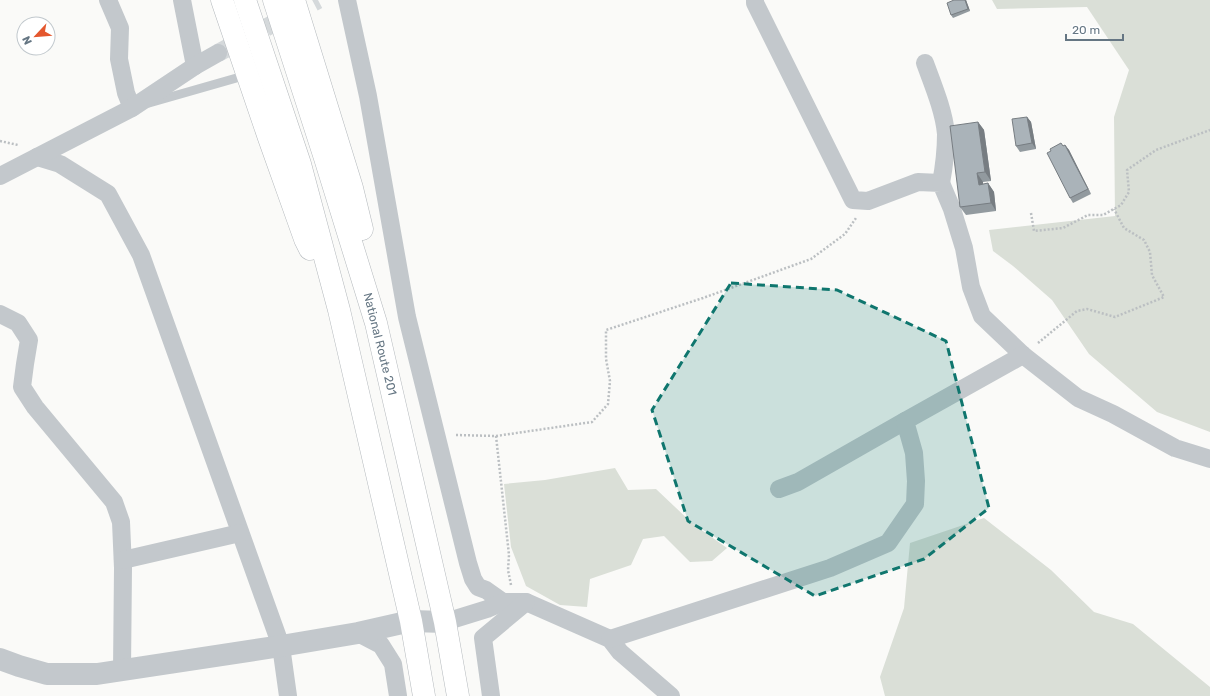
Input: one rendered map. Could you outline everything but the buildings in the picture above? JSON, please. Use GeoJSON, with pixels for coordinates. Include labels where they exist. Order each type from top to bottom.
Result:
{"type":"FeatureCollection","features":[{"type":"Feature","properties":{"kind":"highway"},"geometry":{"type":"LineString","coordinates":[[222,0],[269,138],[306,239],[339,310]]}},
{"type":"Feature","properties":{"kind":"highway"},"geometry":{"type":"LineString","coordinates":[[245,0],[300,164],[339,310],[411,621],[424,696]]}},
{"type":"Feature","properties":{"kind":"highway","name":"National Route 201"},"geometry":{"type":"LineString","coordinates":[[274,0],[326,158],[376,323],[445,622],[458,696]]}},
{"type":"Feature","properties":{"kind":"highway"},"geometry":{"type":"LineString","coordinates":[[294,0],[354,196],[371,266],[376,323]]}},
{"type":"Feature","properties":{"kind":"street"},"geometry":{"type":"LineString","coordinates":[[108,0],[120,28],[119,59],[126,93],[132,108]]}},
{"type":"Feature","properties":{"kind":"street"},"geometry":{"type":"LineString","coordinates":[[182,0],[195,66]]}},
{"type":"Feature","properties":{"kind":"street"},"geometry":{"type":"LineString","coordinates":[[347,0],[368,96],[407,317],[435,434],[473,578],[478,587],[610,639],[620,652],[671,696]]}},
{"type":"Feature","properties":{"kind":"street"},"geometry":{"type":"LineString","coordinates":[[755,0],[853,200],[868,201],[918,182],[941,183]]}},
{"type":"Feature","properties":{"kind":"street"},"geometry":{"type":"LineString","coordinates":[[0,176],[132,108],[195,66],[218,53]]}},
{"type":"Feature","properties":{"kind":"street"},"geometry":{"type":"LineString","coordinates":[[925,63],[939,100],[946,133],[945,164],[941,183],[952,209],[964,248],[971,287],[982,316],[1023,355],[1078,398],[1113,414],[1175,448],[1210,459]]}},
{"type":"Feature","properties":{"kind":"street"},"geometry":{"type":"LineString","coordinates":[[37,157],[60,164],[108,194],[141,255],[281,646],[288,696]]}},
{"type":"Feature","properties":{"kind":"street"},"geometry":{"type":"LineString","coordinates":[[0,314],[18,323],[29,340],[22,387],[35,407],[114,502],[121,522],[123,560],[122,670]]}},
{"type":"Feature","properties":{"kind":"street"},"geometry":{"type":"LineString","coordinates":[[779,489],[798,482],[1023,355]]}},
{"type":"Feature","properties":{"kind":"street"},"geometry":{"type":"LineString","coordinates":[[610,639],[830,568],[888,543],[915,504],[916,481],[914,453],[905,421]]}},
{"type":"Feature","properties":{"kind":"street"},"geometry":{"type":"LineString","coordinates":[[123,560],[240,533]]}},
{"type":"Feature","properties":{"kind":"street"},"geometry":{"type":"LineString","coordinates":[[0,658],[19,666],[47,674],[97,674],[281,646],[358,633],[411,621],[445,622],[514,602]]}},
{"type":"Feature","properties":{"kind":"street"},"geometry":{"type":"LineString","coordinates":[[491,696],[483,638],[514,602]]}},
{"type":"Feature","properties":{"kind":"street"},"geometry":{"type":"LineString","coordinates":[[358,633],[381,644],[393,664],[398,696]]}},
{"type":"Feature","properties":{"kind":"lane"},"geometry":{"type":"LineString","coordinates":[[132,108],[247,75]]}},
{"type":"Feature","properties":{"kind":"path"},"geometry":{"type":"LineString","coordinates":[[1031,213],[1034,231],[1063,228],[1088,215],[1103,215],[1121,205],[1130,192],[1127,170],[1156,150],[1210,130]]}},
{"type":"Feature","properties":{"kind":"path"},"geometry":{"type":"LineString","coordinates":[[435,434],[496,436],[592,422],[608,404],[610,381],[606,359],[606,330],[703,298],[811,259],[845,234],[868,201]]}},
{"type":"Feature","properties":{"kind":"path"},"geometry":{"type":"LineString","coordinates":[[1023,355],[1078,311],[1087,309],[1115,317],[1164,297],[1152,275],[1150,252],[1144,240],[1124,228],[1114,209]]}},
{"type":"Feature","properties":{"kind":"path"},"geometry":{"type":"LineString","coordinates":[[496,436],[509,555],[508,570],[514,602]]}},
{"type":"Feature","properties":{"kind":"highlighted area"},"geometry":{"type":"Polygon","coordinates":[[[731,283],[837,290],[946,341],[989,508],[924,559],[815,596],[688,521],[652,410],[731,283]]]}},
{"type":"Feature","properties":{"kind":"shaded area"},"geometry":{"type":"Polygon","coordinates":[[[992,0],[1210,0],[1210,432],[1157,412],[1089,354],[1052,300],[1013,266],[993,251],[989,230],[1115,216],[1114,117],[1129,70],[1087,7],[997,9],[992,0]]]}},
{"type":"Feature","properties":{"kind":"shaded area"},"geometry":{"type":"Polygon","coordinates":[[[615,468],[628,490],[656,489],[693,524],[727,548],[712,561],[690,562],[664,536],[643,539],[631,565],[590,579],[587,607],[560,605],[526,586],[511,547],[504,484],[545,480],[615,468]]]}},
{"type":"Feature","properties":{"kind":"shaded area"},"geometry":{"type":"Polygon","coordinates":[[[984,518],[1051,570],[1094,612],[1133,624],[1210,687],[1210,696],[885,696],[880,677],[904,608],[910,543],[984,518]]]}},
{"type":"Feature","properties":{"kind":"tunnel"},"geometry":{"type":"LineString","coordinates":[[218,53],[318,0]]}}]}
